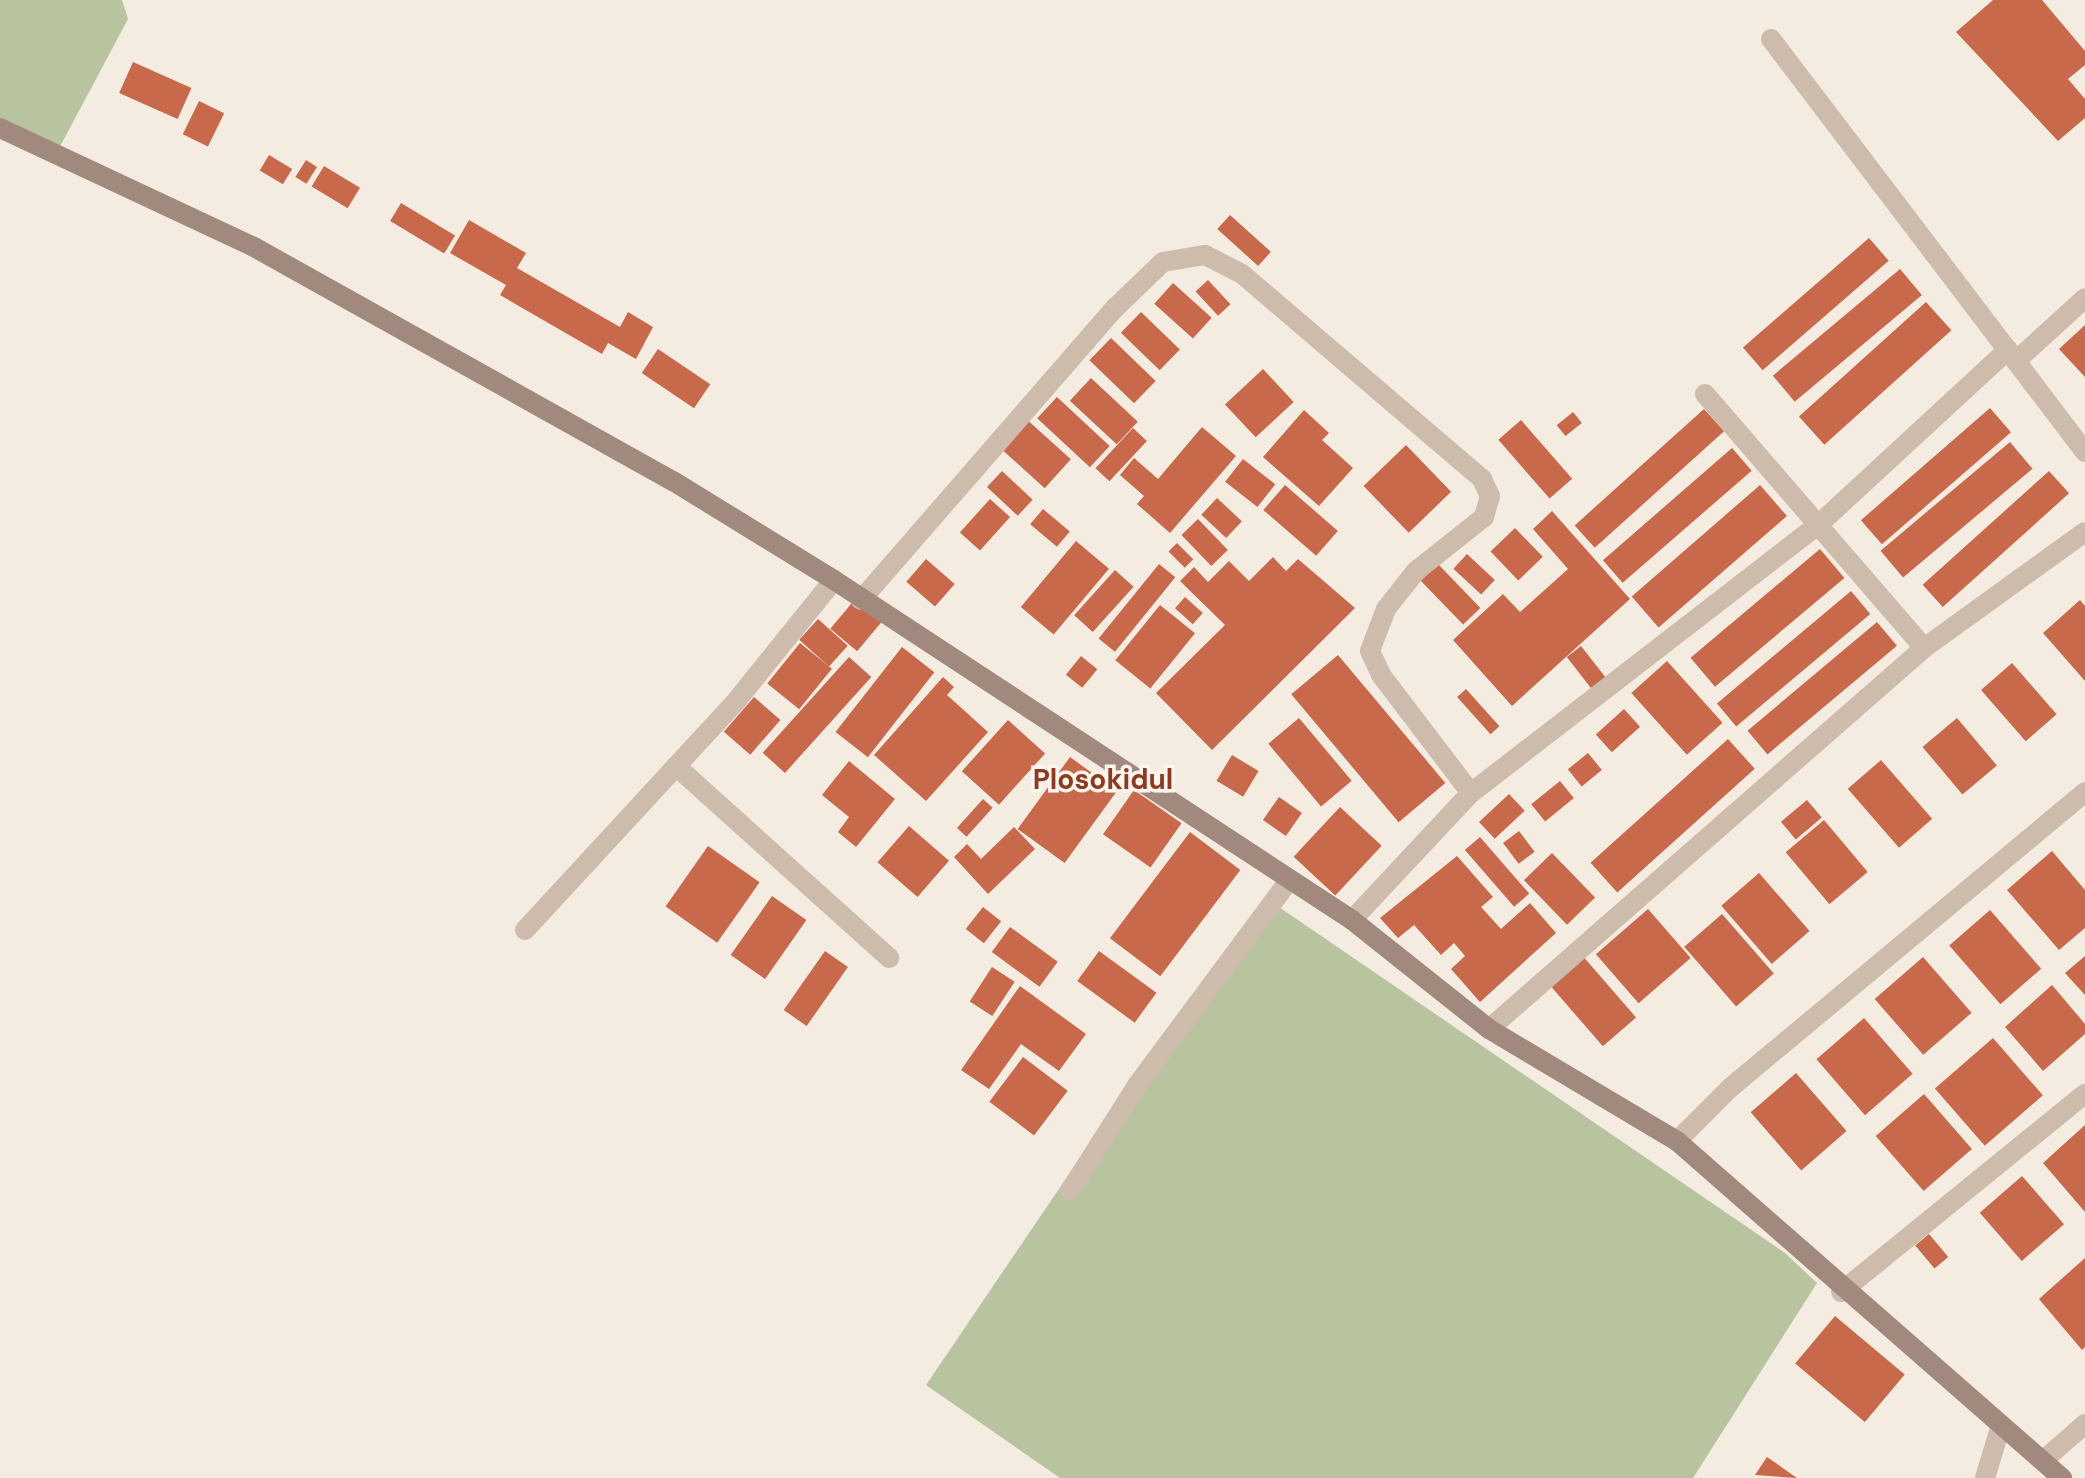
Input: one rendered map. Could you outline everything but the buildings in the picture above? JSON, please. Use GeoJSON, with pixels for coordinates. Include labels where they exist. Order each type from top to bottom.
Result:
{"type":"FeatureCollection","features":[{"type":"Feature","properties":{"kind":"main road"},"geometry":{"type":"LineString","coordinates":[[0,128],[254,247],[673,481],[834,580],[1352,920],[1489,1029],[1677,1141],[1841,1292],[2045,1459],[2062,1478]]}},
{"type":"Feature","properties":{"kind":"street"},"geometry":{"type":"LineString","coordinates":[[1771,39],[2085,452]]}},
{"type":"Feature","properties":{"kind":"street"},"geometry":{"type":"LineString","coordinates":[[861,600],[1116,307],[1163,262],[1205,255],[1242,274],[1482,479],[1490,496],[1484,517],[1416,571],[1386,609],[1370,651],[1381,675],[1471,793]]}},
{"type":"Feature","properties":{"kind":"street"},"geometry":{"type":"LineString","coordinates":[[1352,920],[1471,793],[1817,526],[2012,356],[2085,298]]}},
{"type":"Feature","properties":{"kind":"street"},"geometry":{"type":"LineString","coordinates":[[1705,394],[1924,648]]}},
{"type":"Feature","properties":{"kind":"street"},"geometry":{"type":"LineString","coordinates":[[1489,1029],[1924,648],[2085,532]]}},
{"type":"Feature","properties":{"kind":"street"},"geometry":{"type":"LineString","coordinates":[[525,930],[676,766],[834,580]]}},
{"type":"Feature","properties":{"kind":"street"},"geometry":{"type":"LineString","coordinates":[[676,766],[889,958]]}},
{"type":"Feature","properties":{"kind":"street"},"geometry":{"type":"LineString","coordinates":[[1677,1141],[1730,1088],[2085,792]]}},
{"type":"Feature","properties":{"kind":"street"},"geometry":{"type":"LineString","coordinates":[[1070,1191],[1138,1084],[1289,881]]}},
{"type":"Feature","properties":{"kind":"street"},"geometry":{"type":"LineString","coordinates":[[1841,1292],[2085,1094]]}},
{"type":"Feature","properties":{"kind":"street"},"geometry":{"type":"LineString","coordinates":[[2045,1459],[2085,1424]]}},
{"type":"Feature","properties":{"kind":"street"},"geometry":{"type":"LineString","coordinates":[[1985,1478],[2001,1425]]}},
{"type":"Feature","properties":{"kind":"green space"},"geometry":{"type":"Polygon","coordinates":[[[0,0],[122,0],[128,19],[56,154],[0,134],[0,0]]]}},
{"type":"Feature","properties":{"kind":"green space"},"geometry":{"type":"Polygon","coordinates":[[[1276,905],[1785,1253],[1817,1283],[1693,1478],[1060,1478],[926,1385],[1107,1118],[1276,905]]]}},
{"type":"Feature","properties":{"kind":"district","name":"Plosokidul"},"geometry":{"type":"Point","coordinates":[1103,780]}}]}
